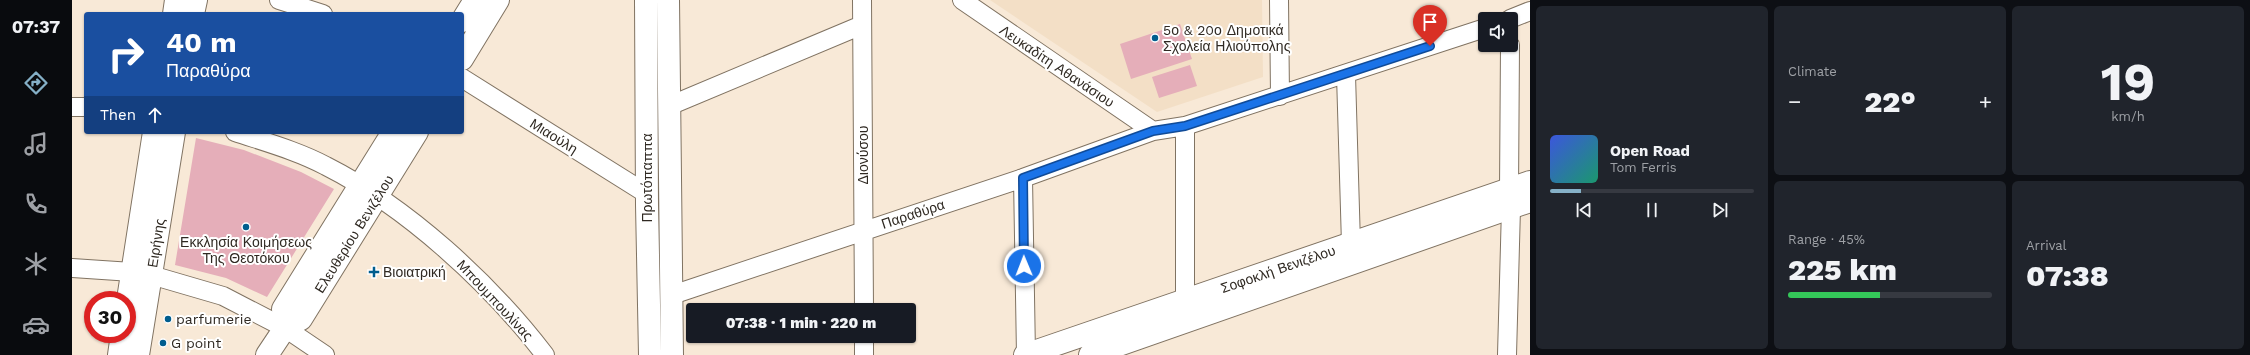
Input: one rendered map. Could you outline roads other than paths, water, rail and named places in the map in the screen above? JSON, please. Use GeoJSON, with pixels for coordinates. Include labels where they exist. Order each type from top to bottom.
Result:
{"type":"FeatureCollection","features":[{"type":"Feature","properties":{"kind":"street"},"geometry":{"type":"LineString","coordinates":[[174,12],[176,0]]}},
{"type":"Feature","properties":{"kind":"street"},"geometry":{"type":"LineString","coordinates":[[193,12],[196,0]]}},
{"type":"Feature","properties":{"kind":"street"},"geometry":{"type":"LineString","coordinates":[[279,0],[317,12]]}},
{"type":"Feature","properties":{"kind":"street"},"geometry":{"type":"LineString","coordinates":[[464,17],[475,0]]}},
{"type":"Feature","properties":{"kind":"street"},"geometry":{"type":"LineString","coordinates":[[464,56],[498,0]]}},
{"type":"Feature","properties":{"kind":"street","name":"Πρωτόπαππα"},"geometry":{"type":"LineString","coordinates":[[646,0],[650,355]]}},
{"type":"Feature","properties":{"kind":"street","name":"Πρωτόπαππα"},"geometry":{"type":"LineString","coordinates":[[668,0],[672,355]]}},
{"type":"Feature","properties":{"kind":"street","name":"Διονύσου"},"geometry":{"type":"LineString","coordinates":[[862,0],[864,303]]}},
{"type":"Feature","properties":{"kind":"street","name":"Λευκαδίτη Αθανάσιου"},"geometry":{"type":"LineString","coordinates":[[962,0],[1153,131]]}},
{"type":"Feature","properties":{"kind":"street"},"geometry":{"type":"LineString","coordinates":[[1279,0],[1280,96]]}},
{"type":"Feature","properties":{"kind":"street"},"geometry":{"type":"LineString","coordinates":[[1518,16],[1530,11]]}},
{"type":"Feature","properties":{"kind":"street"},"geometry":{"type":"LineString","coordinates":[[669,106],[862,25]]}},
{"type":"Feature","properties":{"kind":"street","name":"Παραθύρα"},"geometry":{"type":"LineString","coordinates":[[672,295],[1023,178],[1153,131],[1185,126],[1346,75],[1478,30]]}},
{"type":"Feature","properties":{"kind":"street"},"geometry":{"type":"LineString","coordinates":[[1507,355],[1516,199],[1510,52]]}},
{"type":"Feature","properties":{"kind":"street"},"geometry":{"type":"LineString","coordinates":[[1346,75],[1351,244]]}},
{"type":"Feature","properties":{"kind":"street","name":"Μιαούλη"},"geometry":{"type":"LineString","coordinates":[[464,79],[647,194]]}},
{"type":"Feature","properties":{"kind":"street"},"geometry":{"type":"LineString","coordinates":[[72,107],[84,107]]}},
{"type":"Feature","properties":{"kind":"street"},"geometry":{"type":"LineString","coordinates":[[1185,126],[1185,301]]}},
{"type":"Feature","properties":{"kind":"street","name":"Ειρήνης"},"geometry":{"type":"LineString","coordinates":[[138,355],[142,274],[154,134]]}},
{"type":"Feature","properties":{"kind":"street","name":"Ειρήνης"},"geometry":{"type":"LineString","coordinates":[[134,291],[142,274],[174,134]]}},
{"type":"Feature","properties":{"kind":"street","name":"Μπουμπουλίνας"},"geometry":{"type":"LineString","coordinates":[[241,134],[289,150],[326,166],[359,186],[430,235],[468,270],[545,355]]}},
{"type":"Feature","properties":{"kind":"street","name":"Ελευθερίου Βενιζέλου"},"geometry":{"type":"LineString","coordinates":[[285,328],[284,309],[392,134]]}},
{"type":"Feature","properties":{"kind":"street","name":"Ελευθερίου Βενιζέλου"},"geometry":{"type":"LineString","coordinates":[[267,355],[285,328],[301,319],[416,134]]}},
{"type":"Feature","properties":{"kind":"street"},"geometry":{"type":"LineString","coordinates":[[1023,178],[1026,355]]}},
{"type":"Feature","properties":{"kind":"street","name":"Σοφοκλή Βενιζέλου"},"geometry":{"type":"LineString","coordinates":[[1026,355],[1085,349],[1516,199],[1530,182]]}},
{"type":"Feature","properties":{"kind":"street","name":"Σοφοκλή Βενιζέλου"},"geometry":{"type":"LineString","coordinates":[[1085,349],[1185,301],[1351,244],[1516,199]]}},
{"type":"Feature","properties":{"kind":"street"},"geometry":{"type":"LineString","coordinates":[[72,268],[142,274],[222,296],[285,328],[325,355]]}},
{"type":"Feature","properties":{"kind":"street"},"geometry":{"type":"LineString","coordinates":[[119,355],[121,343]]}},
{"type":"Feature","properties":{"kind":"street"},"geometry":{"type":"LineString","coordinates":[[864,343],[864,355]]}},
{"type":"Feature","properties":{"kind":"place","name":"5ο & 20ο Δημοτικά Σχολεία Ηλιούπολης"},"geometry":{"type":"Point","coordinates":[1155,38]}},
{"type":"Feature","properties":{"kind":"place","name":"Εκκλησία Κοιμήσεως Της Θεοτόκου"},"geometry":{"type":"Point","coordinates":[246,227]}},
{"type":"Feature","properties":{"kind":"place","name":"Βιοιατρική"},"geometry":{"type":"Point","coordinates":[374,272]}},
{"type":"Feature","properties":{"kind":"place","name":"parfumerie"},"geometry":{"type":"Point","coordinates":[168,319]}},
{"type":"Feature","properties":{"kind":"place","name":"G point"},"geometry":{"type":"Point","coordinates":[163,343]}}]}
